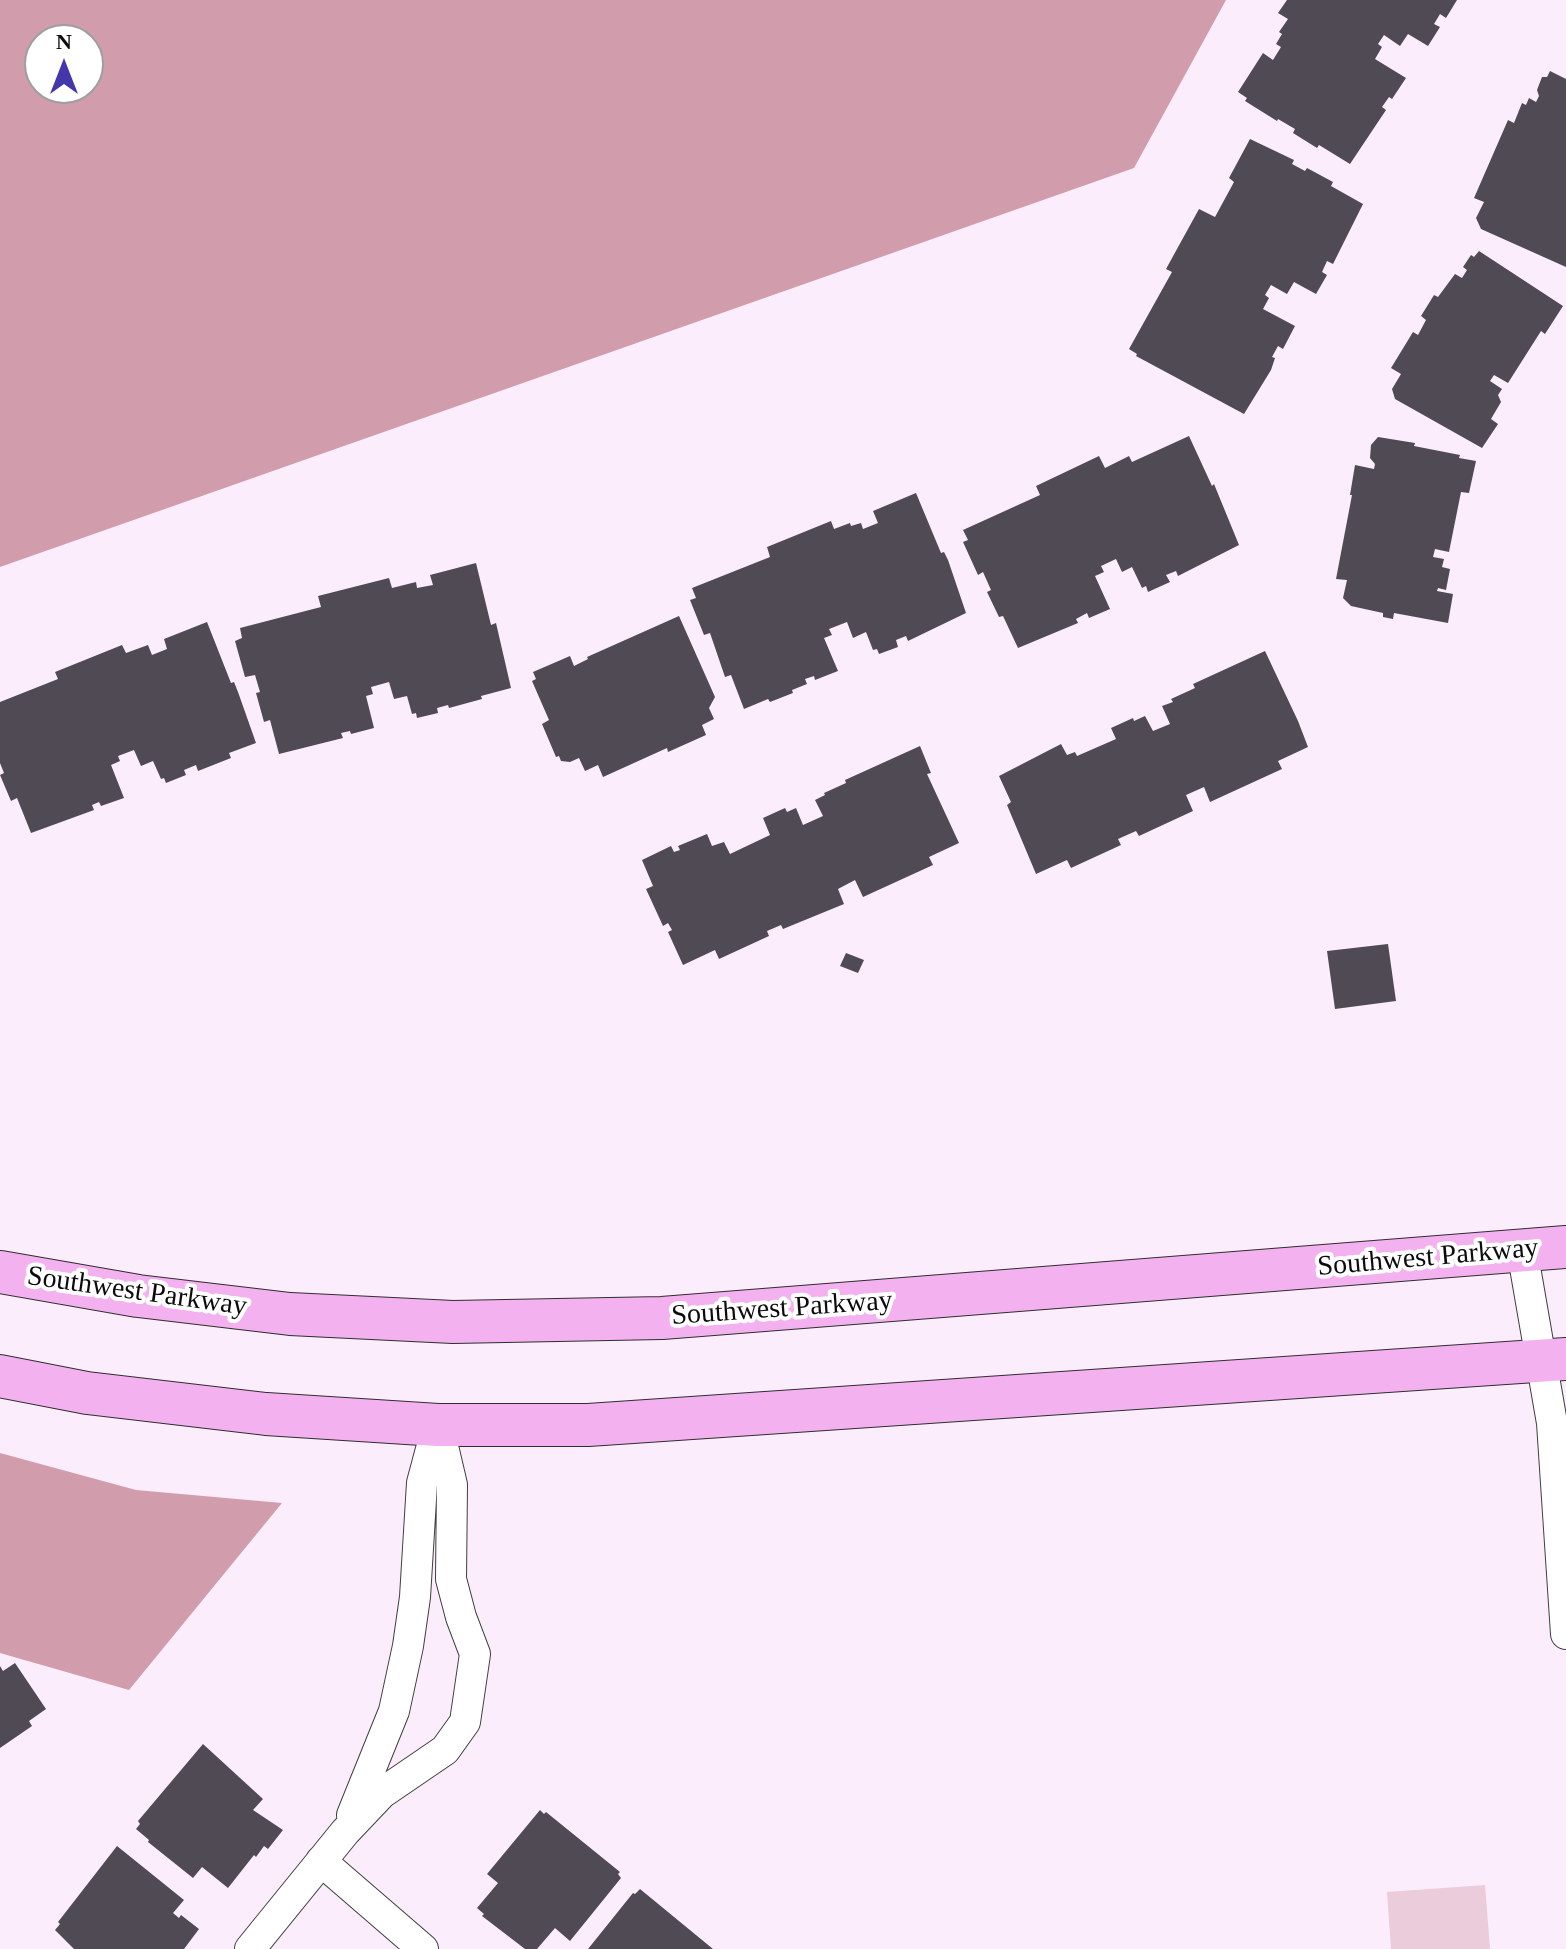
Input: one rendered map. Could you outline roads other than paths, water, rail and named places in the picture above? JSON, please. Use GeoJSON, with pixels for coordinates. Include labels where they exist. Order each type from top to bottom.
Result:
{"type":"FeatureCollection","features":[{"type":"Feature","properties":{"kind":"main road","name":"Southwest Parkway"},"geometry":{"type":"LineString","coordinates":[[0,1272],[138,1296],[290,1314],[453,1322],[662,1318],[1566,1247]]}},
{"type":"Feature","properties":{"kind":"main road"},"geometry":{"type":"LineString","coordinates":[[0,1376],[87,1393],[266,1414],[438,1425],[588,1425],[1553,1360]]}},
{"type":"Feature","properties":{"kind":"street"},"geometry":{"type":"LineString","coordinates":[[1522,1250],[1553,1360],[1552,1423],[1566,1634]]}},
{"type":"Feature","properties":{"kind":"street"},"geometry":{"type":"LineString","coordinates":[[345,1832],[394,1711],[415,1597],[422,1483],[438,1425]]}},
{"type":"Feature","properties":{"kind":"street"},"geometry":{"type":"LineString","coordinates":[[250,1949],[345,1832],[382,1793],[445,1750],[465,1722],[475,1654],[451,1579],[452,1485],[438,1425]]}},
{"type":"Feature","properties":{"kind":"street"},"geometry":{"type":"LineString","coordinates":[[321,1861],[423,1949]]}}]}
